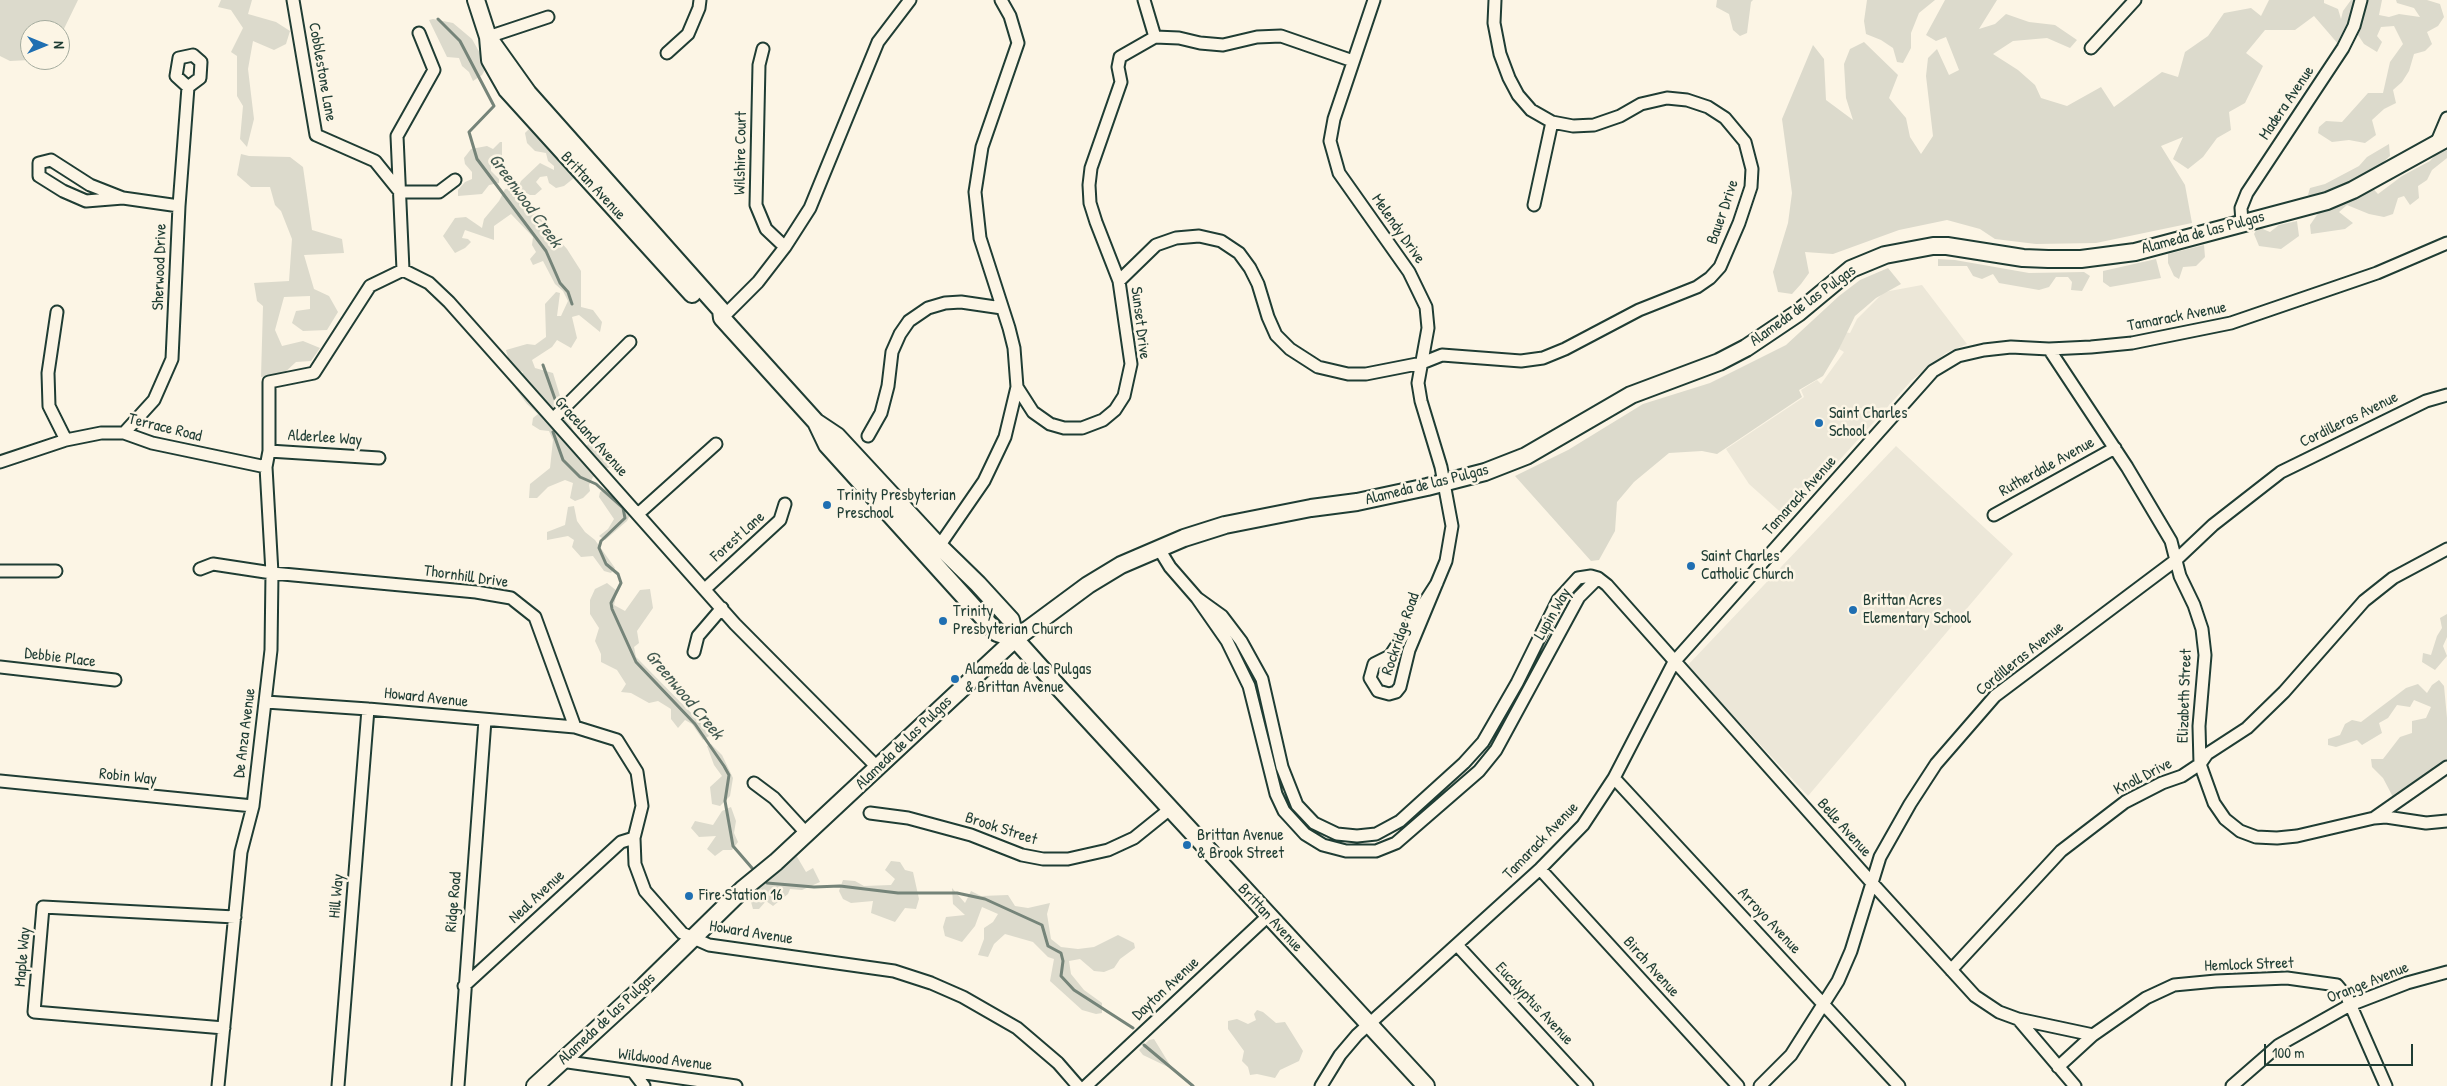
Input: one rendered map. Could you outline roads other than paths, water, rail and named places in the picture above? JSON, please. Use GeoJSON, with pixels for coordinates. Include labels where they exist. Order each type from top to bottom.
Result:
{"type":"FeatureCollection","features":[{"type":"Feature","properties":{"kind":"main road","name":"Brittan Avenue"},"geometry":{"type":"LineString","coordinates":[[476,0],[488,37],[528,93],[721,310],[722,318],[816,422],[837,436],[933,550],[1011,620],[1015,639],[1426,1086]]}},
{"type":"Feature","properties":{"kind":"main road","name":"Alameda de las Pulgas"},"geometry":{"type":"LineString","coordinates":[[535,1086],[743,889],[807,834],[1015,639],[1088,585],[1121,565],[1184,538],[1234,523],[1311,508],[1357,502],[1444,483],[1485,472],[1526,456],[1631,395],[1719,362],[1739,352],[1770,333],[1851,269],[1885,255],[1914,248],[1947,246],[2023,258],[2081,259],[2135,252],[2242,222],[2328,201],[2353,190],[2442,141]]}},
{"type":"Feature","properties":{"kind":"street","name":"Cobblestone Lane"},"geometry":{"type":"LineString","coordinates":[[293,0],[316,135],[375,161],[400,192]]}},
{"type":"Feature","properties":{"kind":"street"},"geometry":{"type":"LineString","coordinates":[[667,53],[688,34],[699,8],[700,0]]}},
{"type":"Feature","properties":{"kind":"street"},"geometry":{"type":"LineString","coordinates":[[722,318],[758,282],[785,247],[810,208],[878,42],[910,0]]}},
{"type":"Feature","properties":{"kind":"street","name":"Sunset Drive"},"geometry":{"type":"LineString","coordinates":[[1001,0],[1010,16],[1018,43],[982,147],[975,192],[980,238],[1014,348],[1017,387],[1033,412],[1050,424],[1064,428],[1082,428],[1103,420],[1115,410],[1124,396],[1131,364],[1119,281],[1090,203],[1091,168],[1121,82],[1118,67],[1120,57],[1155,37]]}},
{"type":"Feature","properties":{"kind":"street"},"geometry":{"type":"LineString","coordinates":[[1144,0],[1155,37],[1179,38],[1200,43],[1223,45],[1257,37],[1281,36],[1353,61]]}},
{"type":"Feature","properties":{"kind":"street","name":"Melendy Drive"},"geometry":{"type":"LineString","coordinates":[[1374,0],[1334,119],[1330,141],[1339,173],[1409,272],[1426,307],[1428,328],[1418,383],[1421,401],[1444,483]]}},
{"type":"Feature","properties":{"kind":"street","name":"Bauer Drive"},"geometry":{"type":"LineString","coordinates":[[1422,363],[1442,355],[1521,360],[1543,358],[1565,349],[1639,310],[1697,287],[1720,267],[1739,223],[1751,187],[1752,170],[1745,142],[1725,118],[1708,107],[1688,100],[1667,98],[1641,104],[1620,116],[1594,125],[1573,126],[1552,122],[1531,110],[1518,95],[1500,54],[1494,23],[1495,0]]}},
{"type":"Feature","properties":{"kind":"street"},"geometry":{"type":"LineString","coordinates":[[2090,48],[2135,0]]}},
{"type":"Feature","properties":{"kind":"street","name":"Madera Avenue"},"geometry":{"type":"LineString","coordinates":[[2242,222],[2241,208],[2247,193],[2343,48],[2354,26],[2361,0]]}},
{"type":"Feature","properties":{"kind":"street"},"geometry":{"type":"LineString","coordinates":[[488,37],[548,17]]}},
{"type":"Feature","properties":{"kind":"street"},"geometry":{"type":"LineString","coordinates":[[404,270],[396,136],[434,70],[419,32]]}},
{"type":"Feature","properties":{"kind":"street","name":"Wilshire Court"},"geometry":{"type":"LineString","coordinates":[[763,49],[759,65],[756,205],[766,229],[785,247]]}},
{"type":"Feature","properties":{"kind":"street","name":"Sherwood Drive"},"geometry":{"type":"LineString","coordinates":[[124,433],[154,400],[172,359],[179,206],[188,87]]}},
{"type":"Feature","properties":{"kind":"street"},"geometry":{"type":"LineString","coordinates":[[2442,141],[2447,118]]}},
{"type":"Feature","properties":{"kind":"street"},"geometry":{"type":"LineString","coordinates":[[1534,205],[1552,122]]}},
{"type":"Feature","properties":{"kind":"street"},"geometry":{"type":"LineString","coordinates":[[123,198],[90,184],[51,160],[39,163],[39,176],[63,191],[86,201],[123,198],[179,206]]}},
{"type":"Feature","properties":{"kind":"street"},"geometry":{"type":"LineString","coordinates":[[400,192],[439,192],[455,180]]}},
{"type":"Feature","properties":{"kind":"street"},"geometry":{"type":"LineString","coordinates":[[1119,281],[1156,245],[1176,238],[1198,236],[1221,241],[1239,253],[1250,268],[1258,284],[1268,317],[1276,335],[1290,350],[1311,363],[1318,367],[1348,374],[1385,372],[1422,363]]}},
{"type":"Feature","properties":{"kind":"street","name":"Tamarack Avenue"},"geometry":{"type":"LineString","coordinates":[[1321,1086],[1340,1055],[1369,1024],[1540,869],[1583,825],[1614,778],[1674,662],[1933,371],[1958,356],[1984,350],[2011,346],[2049,349],[2132,343],[2231,324],[2377,273],[2447,243]]}},
{"type":"Feature","properties":{"kind":"street","name":"De Anza Avenue"},"geometry":{"type":"LineString","coordinates":[[218,1086],[240,852],[253,806],[271,650],[272,573],[266,467],[269,451],[269,382],[314,373],[370,286],[404,270]]}},
{"type":"Feature","properties":{"kind":"street","name":"Graceland Avenue"},"geometry":{"type":"LineString","coordinates":[[404,270],[429,283],[442,296],[722,608],[878,768]]}},
{"type":"Feature","properties":{"kind":"street"},"geometry":{"type":"LineString","coordinates":[[868,436],[881,413],[888,386],[892,352],[900,334],[909,321],[928,308],[944,302],[961,302],[1002,308]]}},
{"type":"Feature","properties":{"kind":"street"},"geometry":{"type":"LineString","coordinates":[[57,312],[48,373],[49,406],[66,440]]}},
{"type":"Feature","properties":{"kind":"street"},"geometry":{"type":"LineString","coordinates":[[553,419],[630,342]]}},
{"type":"Feature","properties":{"kind":"street","name":"Elizabeth Street"},"geometry":{"type":"LineString","coordinates":[[2049,349],[2115,448],[2171,541],[2180,576],[2199,621],[2205,655],[2199,726],[2200,764],[2214,803],[2225,819],[2240,831],[2256,837],[2297,836],[2374,818],[2386,817],[2426,823],[2447,821]]}},
{"type":"Feature","properties":{"kind":"street"},"geometry":{"type":"LineString","coordinates":[[933,550],[984,481],[1006,437],[1017,387]]}},
{"type":"Feature","properties":{"kind":"street","name":"Cordilleras Avenue"},"geometry":{"type":"LineString","coordinates":[[1760,1086],[1791,1055],[1824,1005],[1851,951],[1880,857],[1915,796],[1936,764],[1995,696],[2176,560],[2213,525],[2281,472],[2426,401],[2447,395]]}},
{"type":"Feature","properties":{"kind":"street","name":"Terrace Road"},"geometry":{"type":"LineString","coordinates":[[0,462],[66,440],[101,433],[124,433],[152,443],[266,467]]}},
{"type":"Feature","properties":{"kind":"street"},"geometry":{"type":"LineString","coordinates":[[638,514],[716,444]]}},
{"type":"Feature","properties":{"kind":"street","name":"Rutherdale Avenue"},"geometry":{"type":"LineString","coordinates":[[1994,515],[2115,448]]}},
{"type":"Feature","properties":{"kind":"street","name":"Alderlee Way"},"geometry":{"type":"LineString","coordinates":[[269,451],[379,458]]}},
{"type":"Feature","properties":{"kind":"street","name":"Rockridge Road"},"geometry":{"type":"LineString","coordinates":[[1437,583],[1390,656],[1374,664],[1370,678],[1378,691],[1389,694],[1396,692],[1400,687],[1410,650],[1446,561],[1452,526],[1444,483]]}},
{"type":"Feature","properties":{"kind":"street","name":"Forest Lane"},"geometry":{"type":"LineString","coordinates":[[705,589],[780,520],[785,504]]}},
{"type":"Feature","properties":{"kind":"street","name":"Lupin Way"},"geometry":{"type":"LineString","coordinates":[[1159,548],[1170,567],[1197,598],[1227,641],[1249,686],[1276,794],[1284,811],[1305,834],[1323,845],[1346,851],[1376,851],[1396,843],[1479,771],[1496,750],[1579,597],[1598,578],[1591,576],[1578,578],[1558,600],[1517,683],[1483,742],[1464,763],[1400,821],[1376,834],[1357,836],[1337,834],[1314,823],[1297,805],[1282,767],[1262,679],[1241,641],[1222,616],[1197,598]]}},
{"type":"Feature","properties":{"kind":"street","name":"Knoll Drive"},"geometry":{"type":"LineString","coordinates":[[1951,970],[2061,851],[2125,802],[2162,783],[2182,776],[2200,764],[2207,754],[2247,728],[2284,692],[2364,601],[2393,578],[2447,549]]}},
{"type":"Feature","properties":{"kind":"street","name":"Thornhill Drive"},"geometry":{"type":"LineString","coordinates":[[200,569],[213,564],[272,573],[476,592],[511,598],[534,618],[575,726]]}},
{"type":"Feature","properties":{"kind":"street"},"geometry":{"type":"LineString","coordinates":[[0,571],[56,571]]}},
{"type":"Feature","properties":{"kind":"street","name":"Belle Avenue"},"geometry":{"type":"LineString","coordinates":[[1598,578],[1607,585],[1975,996],[1999,1012],[2018,1018]]}},
{"type":"Feature","properties":{"kind":"street"},"geometry":{"type":"LineString","coordinates":[[694,652],[698,636],[722,608]]}},
{"type":"Feature","properties":{"kind":"street","name":"Debbie Place"},"geometry":{"type":"LineString","coordinates":[[0,667],[115,680]]}},
{"type":"Feature","properties":{"kind":"street","name":"Howard Avenue"},"geometry":{"type":"LineString","coordinates":[[266,702],[575,726],[617,740],[637,772],[642,806],[634,838],[636,864],[645,892],[678,931],[692,939],[709,945],[894,971],[931,983],[963,997],[1017,1028],[1058,1063],[1078,1086]]}},
{"type":"Feature","properties":{"kind":"street","name":"Hill Way"},"geometry":{"type":"LineString","coordinates":[[338,1086],[368,709]]}},
{"type":"Feature","properties":{"kind":"street","name":"Ridge Road"},"geometry":{"type":"LineString","coordinates":[[458,1086],[485,720]]}},
{"type":"Feature","properties":{"kind":"street"},"geometry":{"type":"LineString","coordinates":[[2374,818],[2447,768]]}},
{"type":"Feature","properties":{"kind":"street","name":"Arroyo Avenue"},"geometry":{"type":"LineString","coordinates":[[1614,778],[1899,1086]]}},
{"type":"Feature","properties":{"kind":"street","name":"Robin Way"},"geometry":{"type":"LineString","coordinates":[[0,781],[253,806]]}},
{"type":"Feature","properties":{"kind":"street"},"geometry":{"type":"LineString","coordinates":[[754,783],[774,798],[807,834]]}},
{"type":"Feature","properties":{"kind":"street","name":"Brook Street"},"geometry":{"type":"LineString","coordinates":[[870,813],[908,818],[970,835],[1022,855],[1044,859],[1060,859],[1090,855],[1108,850],[1134,838],[1170,809]]}},
{"type":"Feature","properties":{"kind":"street","name":"Neal Avenue"},"geometry":{"type":"LineString","coordinates":[[464,986],[621,842],[634,838]]}},
{"type":"Feature","properties":{"kind":"street","name":"Birch Avenue"},"geometry":{"type":"LineString","coordinates":[[1540,869],[1738,1086]]}},
{"type":"Feature","properties":{"kind":"street","name":"Maple Way"},"geometry":{"type":"LineString","coordinates":[[224,1028],[34,1012],[43,907],[235,917]]}},
{"type":"Feature","properties":{"kind":"street","name":"Dayton Avenue"},"geometry":{"type":"LineString","coordinates":[[1086,1086],[1268,916]]}},
{"type":"Feature","properties":{"kind":"street","name":"Eucalyptus Avenue"},"geometry":{"type":"LineString","coordinates":[[1457,945],[1587,1086]]}},
{"type":"Feature","properties":{"kind":"street","name":"Orange Avenue"},"geometry":{"type":"LineString","coordinates":[[2232,1086],[2280,1045],[2350,1005],[2407,984],[2447,972]]}},
{"type":"Feature","properties":{"kind":"street","name":"Hemlock Street"},"geometry":{"type":"LineString","coordinates":[[2058,1068],[2093,1035],[2146,998],[2174,985],[2287,978],[2337,985],[2347,997],[2386,1086]]}},
{"type":"Feature","properties":{"kind":"street"},"geometry":{"type":"LineString","coordinates":[[2018,1018],[2093,1035]]}},
{"type":"Feature","properties":{"kind":"street"},"geometry":{"type":"LineString","coordinates":[[2018,1018],[2075,1086]]}},
{"type":"Feature","properties":{"kind":"street","name":"Wildwood Avenue"},"geometry":{"type":"LineString","coordinates":[[561,1061],[634,1073],[736,1086]]}},
{"type":"Feature","properties":{"kind":"street"},"geometry":{"type":"LineString","coordinates":[[634,1073],[644,1086]]}},
{"type":"Feature","properties":{"kind":"waterway","name":"Greenwood Creek"},"geometry":{"type":"LineString","coordinates":[[438,19],[460,41],[494,106],[469,132],[477,159],[546,251],[560,283],[568,292],[572,304]]}},
{"type":"Feature","properties":{"kind":"waterway","name":"Greenwood Creek"},"geometry":{"type":"LineString","coordinates":[[543,365],[555,399]]}},
{"type":"Feature","properties":{"kind":"waterway","name":"Greenwood Creek"},"geometry":{"type":"LineString","coordinates":[[553,432],[563,460],[580,477],[596,484],[623,508],[625,518],[601,541],[599,548],[606,564],[618,574],[621,583],[611,603],[612,609],[636,662],[695,724],[729,775],[725,801],[733,846],[752,868]]}},
{"type":"Feature","properties":{"kind":"waterway","name":"Greenwood Creek"},"geometry":{"type":"LineString","coordinates":[[767,883],[814,887],[840,886],[898,893],[957,893],[985,899],[1042,925],[1048,946],[1061,953],[1063,961],[1061,976],[1074,990],[1133,1028]]}},
{"type":"Feature","properties":{"kind":"waterway","name":"Greenwood Creek"},"geometry":{"type":"LineString","coordinates":[[1144,1045],[1193,1086]]}},
{"type":"Feature","properties":{"kind":"place","name":"Saint Charles School"},"geometry":{"type":"Point","coordinates":[1819,423]}},
{"type":"Feature","properties":{"kind":"place","name":"Trinity Presbyterian Preschool"},"geometry":{"type":"Point","coordinates":[827,505]}},
{"type":"Feature","properties":{"kind":"place","name":"Saint Charles Catholic Church"},"geometry":{"type":"Point","coordinates":[1691,566]}},
{"type":"Feature","properties":{"kind":"place","name":"Brittan Acres Elementary School"},"geometry":{"type":"Point","coordinates":[1853,610]}},
{"type":"Feature","properties":{"kind":"place","name":"Trinity Presbyterian Church"},"geometry":{"type":"Point","coordinates":[943,621]}},
{"type":"Feature","properties":{"kind":"place","name":"Alameda de las Pulgas & Brittan Avenue"},"geometry":{"type":"Point","coordinates":[955,679]}},
{"type":"Feature","properties":{"kind":"place","name":"Brittan Avenue & Brook Street"},"geometry":{"type":"Point","coordinates":[1187,845]}},
{"type":"Feature","properties":{"kind":"place","name":"Fire Station 16"},"geometry":{"type":"Point","coordinates":[689,896]}}]}
